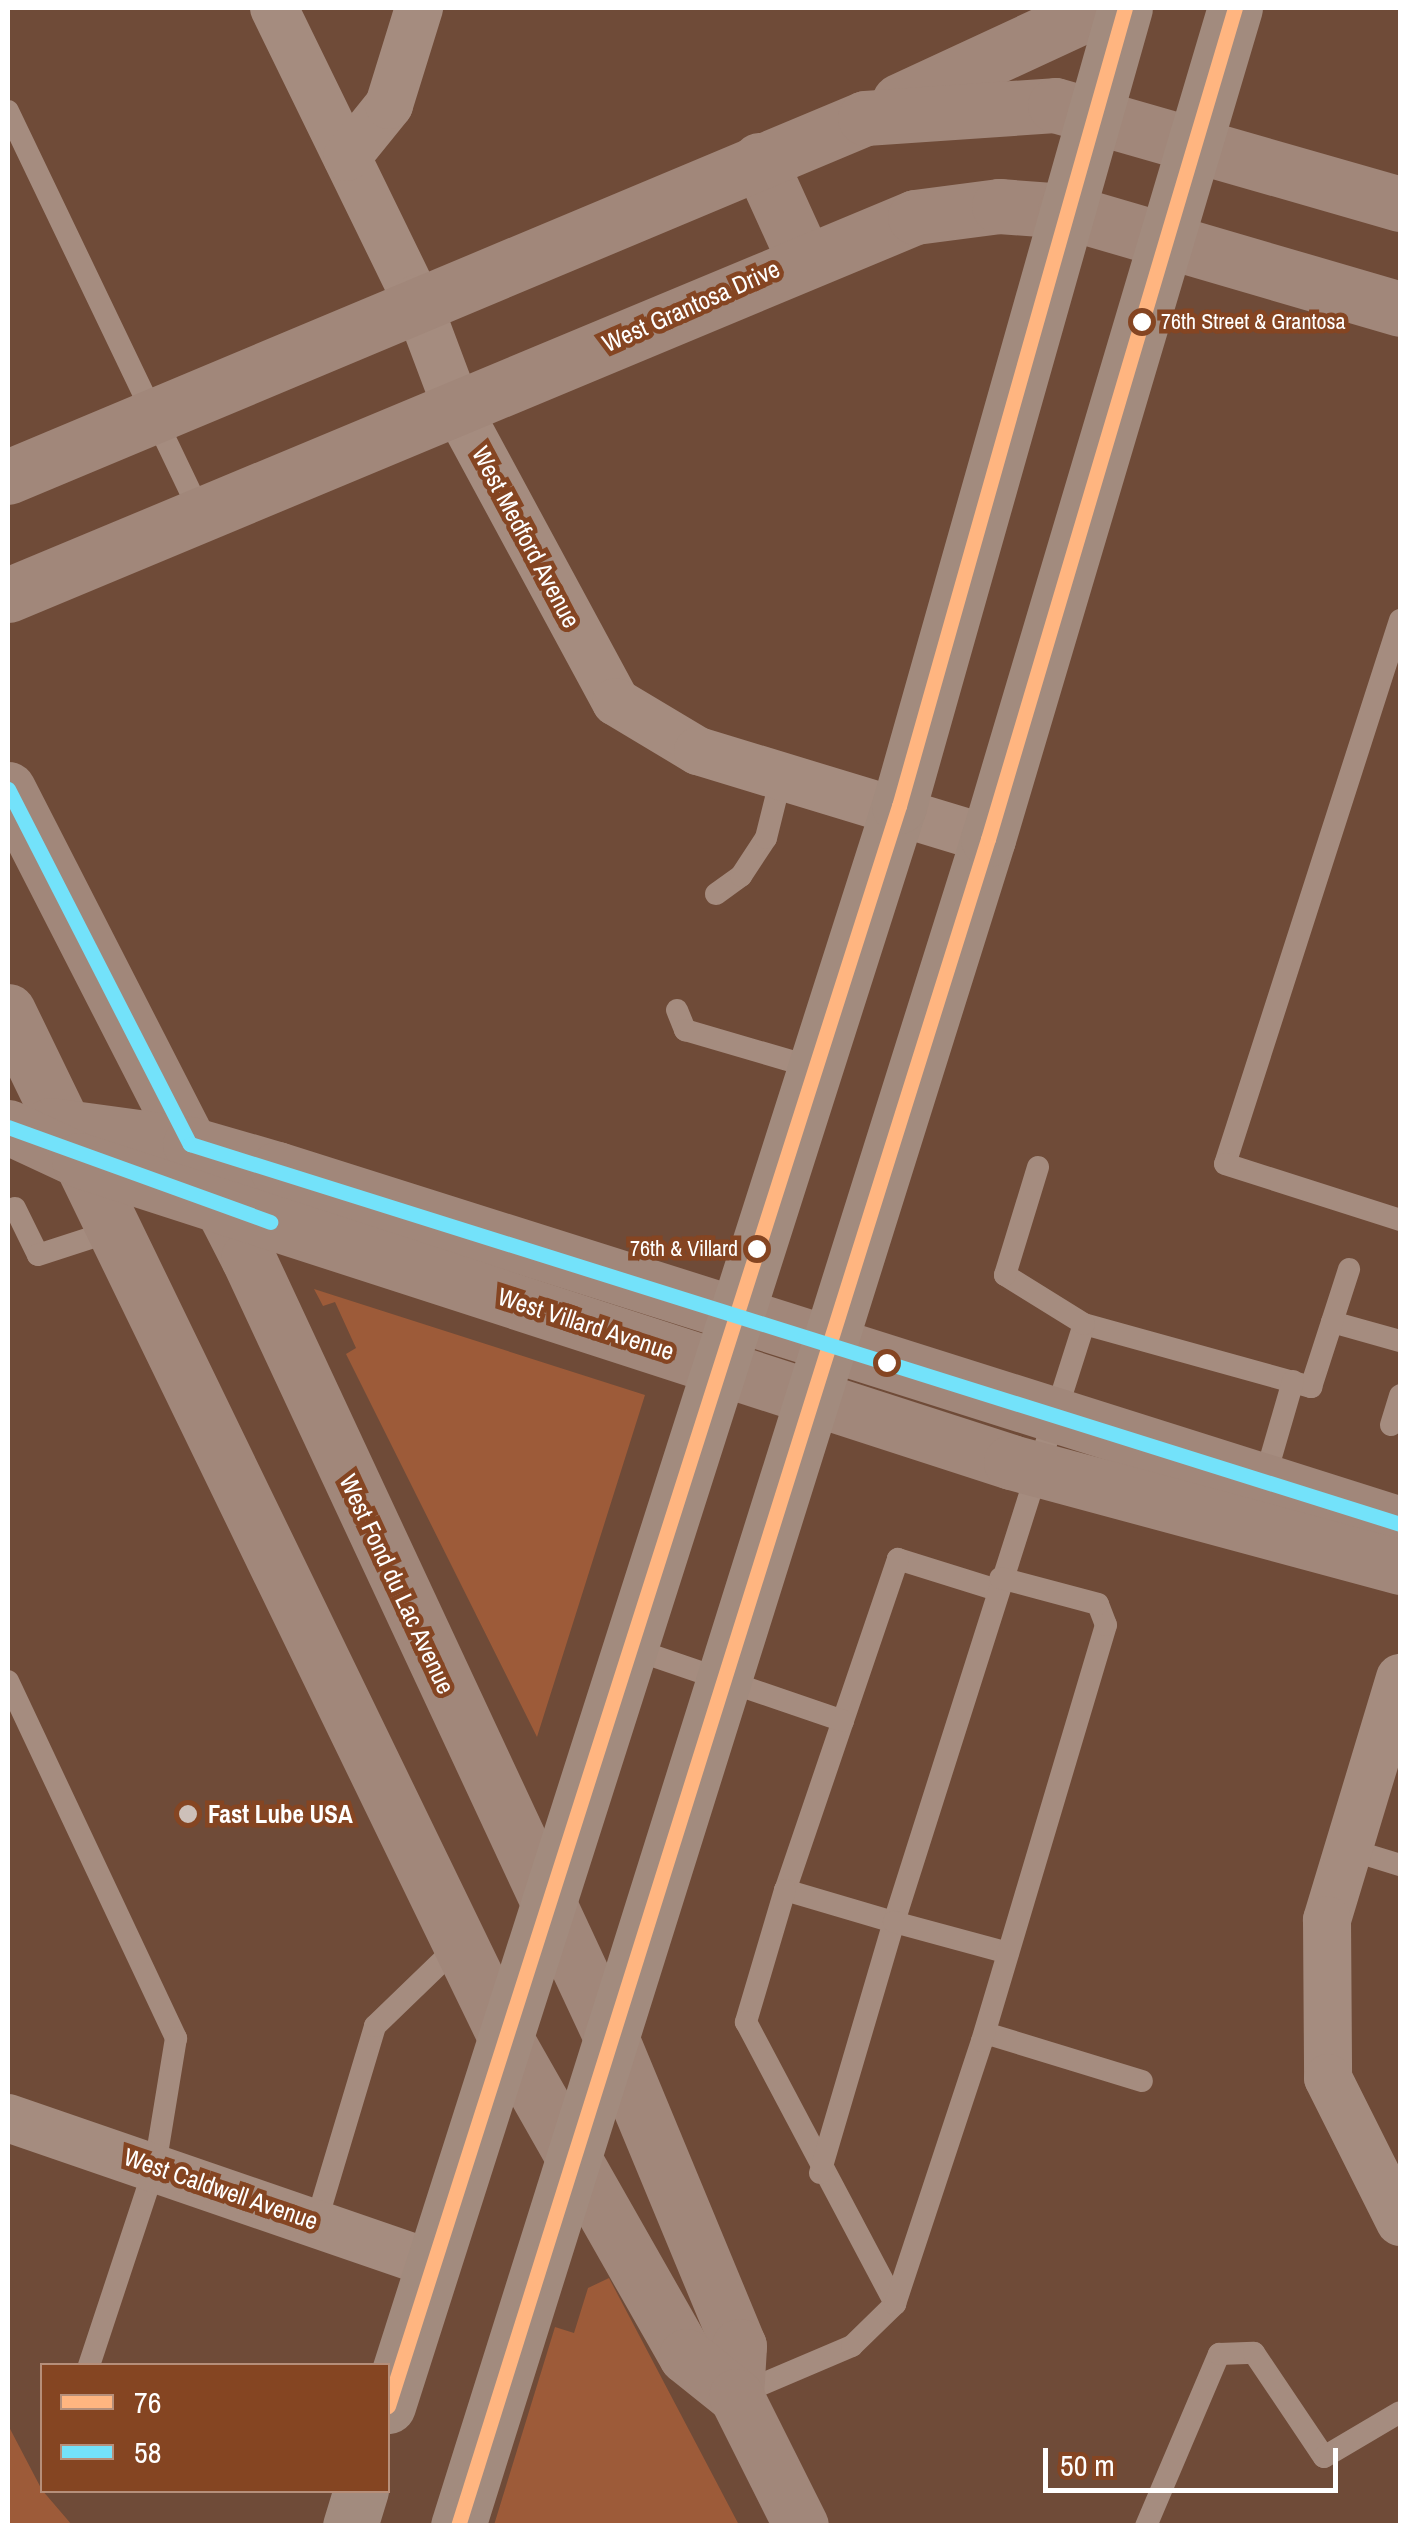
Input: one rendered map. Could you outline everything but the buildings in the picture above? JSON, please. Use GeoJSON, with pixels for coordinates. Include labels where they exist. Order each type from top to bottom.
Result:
{"type":"FeatureCollection","features":[{"type":"Feature","properties":{"kind":"main road"},"geometry":{"type":"LineString","coordinates":[[390,2400],[633,1649],[899,806],[1090,119],[1125,8]]}},
{"type":"Feature","properties":{"kind":"main road"},"geometry":{"type":"LineString","coordinates":[[458,2526],[572,2152],[988,839],[1161,234],[1235,8]]}},
{"type":"Feature","properties":{"kind":"main road"},"geometry":{"type":"LineString","coordinates":[[350,2526],[360,2493]]}},
{"type":"Feature","properties":{"kind":"street","name":"West Medford Avenue"},"geometry":{"type":"LineString","coordinates":[[274,8],[416,299],[456,408],[616,702],[698,751],[899,806],[988,839]]}},
{"type":"Feature","properties":{"kind":"street"},"geometry":{"type":"LineString","coordinates":[[347,157],[389,105],[419,8]]}},
{"type":"Feature","properties":{"kind":"street"},"geometry":{"type":"LineString","coordinates":[[8,477],[416,299],[866,118],[1099,8]]}},
{"type":"Feature","properties":{"kind":"street"},"geometry":{"type":"LineString","coordinates":[[866,118],[999,102],[1055,105],[1190,148],[1400,204]]}},
{"type":"Feature","properties":{"kind":"street"},"geometry":{"type":"LineString","coordinates":[[759,160],[803,257]]}},
{"type":"Feature","properties":{"kind":"street","name":"West Grantosa Drive"},"geometry":{"type":"LineString","coordinates":[[8,595],[203,519],[803,257],[916,216],[999,206],[1066,211],[1161,234],[1400,309]]}},
{"type":"Feature","properties":{"kind":"street","name":"West Fond du Lac Avenue"},"geometry":{"type":"LineString","coordinates":[[8,789],[222,1206],[547,1912],[610,2035],[739,2346],[736,2396]]}},
{"type":"Feature","properties":{"kind":"street","name":"West Fond du Lac Avenue"},"geometry":{"type":"LineString","coordinates":[[8,1010],[39,1135],[114,1230],[507,2041],[686,2356],[736,2396],[801,2526]]}},
{"type":"Feature","properties":{"kind":"street"},"geometry":{"type":"LineString","coordinates":[[39,1135],[190,1144],[1400,1524]]}},
{"type":"Feature","properties":{"kind":"street","name":"West Villard Avenue"},"geometry":{"type":"LineString","coordinates":[[39,1135],[222,1206],[812,1398],[1033,1468],[1400,1567]]}},
{"type":"Feature","properties":{"kind":"street"},"geometry":{"type":"LineString","coordinates":[[1400,1678],[1326,1920],[1328,2078],[1400,2222]]}},
{"type":"Feature","properties":{"kind":"street","name":"West Caldwell Avenue"},"geometry":{"type":"LineString","coordinates":[[8,2118],[433,2264]]}},
{"type":"Feature","properties":{"kind":"lane"},"geometry":{"type":"LineString","coordinates":[[8,110],[156,412],[203,519]]}},
{"type":"Feature","properties":{"kind":"lane"},"geometry":{"type":"LineString","coordinates":[[1400,620],[1225,1164],[1400,1220]]}},
{"type":"Feature","properties":{"kind":"lane"},"geometry":{"type":"LineString","coordinates":[[716,894],[742,876],[766,838],[782,774]]}},
{"type":"Feature","properties":{"kind":"lane"},"geometry":{"type":"LineString","coordinates":[[677,1010],[686,1030],[818,1068]]}},
{"type":"Feature","properties":{"kind":"lane"},"geometry":{"type":"LineString","coordinates":[[1038,1167],[1005,1275],[1084,1324],[1311,1387],[1349,1269]]}},
{"type":"Feature","properties":{"kind":"lane"},"geometry":{"type":"LineString","coordinates":[[15,1208],[38,1255],[114,1230]]}},
{"type":"Feature","properties":{"kind":"lane"},"geometry":{"type":"LineString","coordinates":[[1332,1322],[1400,1340]]}},
{"type":"Feature","properties":{"kind":"lane"},"geometry":{"type":"LineString","coordinates":[[820,2173],[1033,1468],[1084,1324]]}},
{"type":"Feature","properties":{"kind":"lane"},"geometry":{"type":"LineString","coordinates":[[1264,1481],[1293,1382]]}},
{"type":"Feature","properties":{"kind":"lane"},"geometry":{"type":"LineString","coordinates":[[1392,1426],[1400,1395]]}},
{"type":"Feature","properties":{"kind":"lane"},"geometry":{"type":"LineString","coordinates":[[736,2396],[852,2346],[894,2304],[985,2033],[1106,1625],[1098,1604],[898,1559],[785,1890],[746,2022],[820,2173],[894,2304]]}},
{"type":"Feature","properties":{"kind":"lane"},"geometry":{"type":"LineString","coordinates":[[633,1649],[724,1675],[843,1721]]}},
{"type":"Feature","properties":{"kind":"lane"},"geometry":{"type":"LineString","coordinates":[[8,1681],[176,2038],[155,2166],[89,2363]]}},
{"type":"Feature","properties":{"kind":"lane"},"geometry":{"type":"LineString","coordinates":[[1348,1849],[1400,1865]]}},
{"type":"Feature","properties":{"kind":"lane"},"geometry":{"type":"LineString","coordinates":[[785,1890],[1008,1953]]}},
{"type":"Feature","properties":{"kind":"lane"},"geometry":{"type":"LineString","coordinates":[[316,2222],[375,2026],[460,1944]]}},
{"type":"Feature","properties":{"kind":"lane"},"geometry":{"type":"LineString","coordinates":[[985,2033],[1142,2081]]}},
{"type":"Feature","properties":{"kind":"lane"},"geometry":{"type":"LineString","coordinates":[[1146,2526],[1220,2354],[1254,2353],[1324,2457],[1400,2412]]}},
{"type":"Feature","properties":{"kind":"shaded area"},"geometry":{"type":"Polygon","coordinates":[[[314,1289],[645,1395],[537,1737],[346,1354],[356,1348],[335,1302],[323,1306],[314,1289]]]}},
{"type":"Feature","properties":{"kind":"shaded area"},"geometry":{"type":"Polygon","coordinates":[[[609,2278],[739,2525],[494,2525],[555,2327],[574,2333],[588,2288],[609,2278]]]}},
{"type":"Feature","properties":{"kind":"shaded area"},"geometry":{"type":"Polygon","coordinates":[[[8,2425],[40,2493],[45,2493],[72,2525],[8,2525],[8,2425]]]}},
{"type":"Feature","properties":{"kind":"transit line","name":"76"},"geometry":{"type":"LineString","coordinates":[[390,2400],[899,806],[1125,8]]}},
{"type":"Feature","properties":{"kind":"transit line","name":"76"},"geometry":{"type":"LineString","coordinates":[[458,2526],[988,839],[1235,8]]}},
{"type":"Feature","properties":{"kind":"transit line","name":"58"},"geometry":{"type":"LineString","coordinates":[[8,789],[190,1144],[1400,1524]]}},
{"type":"Feature","properties":{"kind":"transit line","name":"58"},"geometry":{"type":"LineString","coordinates":[[8,1127],[270,1222]]}},
{"type":"Feature","properties":{"kind":"place","name":"76th Street & Grantosa"},"geometry":{"type":"Point","coordinates":[1142,322]}},
{"type":"Feature","properties":{"kind":"place","name":"76th & Villard"},"geometry":{"type":"Point","coordinates":[757,1249]}},
{"type":"Feature","properties":{"kind":"place","name":"Fast Lube USA"},"geometry":{"type":"Point","coordinates":[188,1814]}}]}
